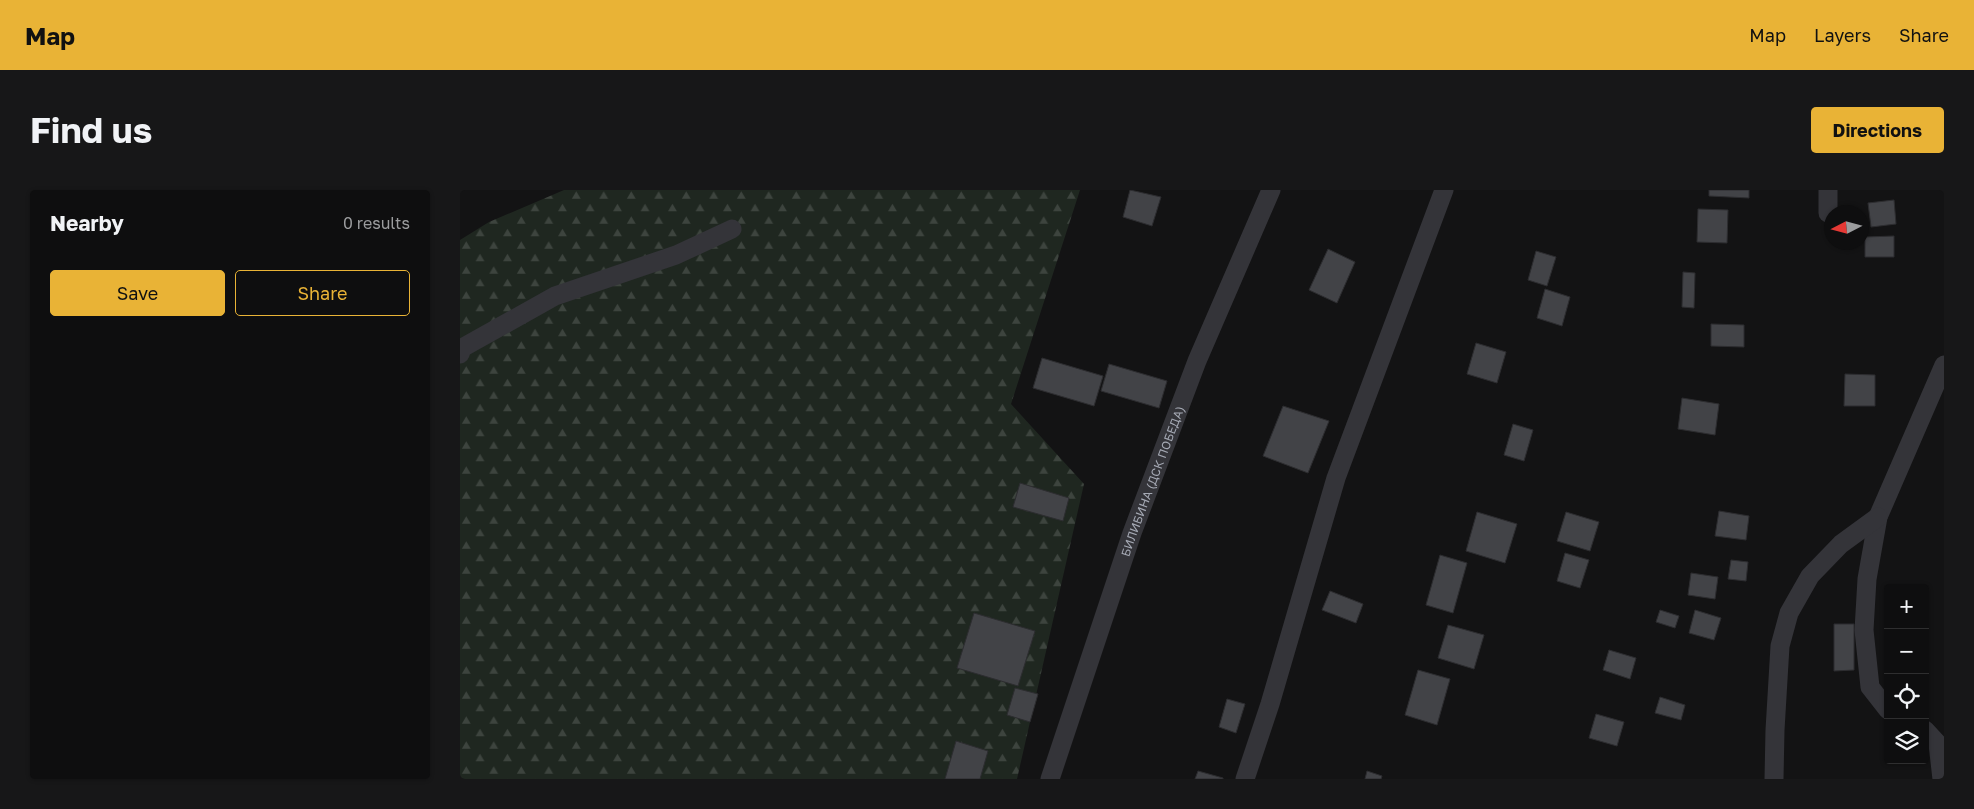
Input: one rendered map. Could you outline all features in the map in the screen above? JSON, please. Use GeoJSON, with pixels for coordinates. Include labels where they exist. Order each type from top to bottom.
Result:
{"type":"FeatureCollection","features":[{"type":"Feature","properties":{"kind":"street","name":"БИЛИБИНА (ДСК ПОБЕДА)"},"geometry":{"type":"LineString","coordinates":[[1050,779],[1132,533],[1197,361],[1271,190]]}},
{"type":"Feature","properties":{"kind":"street"},"geometry":{"type":"LineString","coordinates":[[1245,779],[1270,704],[1336,478],[1444,190]]}},
{"type":"Feature","properties":{"kind":"street"},"geometry":{"type":"LineString","coordinates":[[1828,190],[1828,205]]}},
{"type":"Feature","properties":{"kind":"street"},"geometry":{"type":"LineString","coordinates":[[460,354],[462,348],[555,296],[676,255],[732,229]]}},
{"type":"Feature","properties":{"kind":"street"},"geometry":{"type":"LineString","coordinates":[[1884,705],[1870,687],[1864,630],[1867,579],[1878,517],[1944,365]]}},
{"type":"Feature","properties":{"kind":"street"},"geometry":{"type":"LineString","coordinates":[[1774,779],[1774,730],[1780,646],[1789,613],[1810,576],[1841,544],[1878,517]]}},
{"type":"Feature","properties":{"kind":"street"},"geometry":{"type":"LineString","coordinates":[[1929,734],[1938,744],[1942,779]]}},
{"type":"Feature","properties":{"kind":"green space"},"geometry":{"type":"Polygon","coordinates":[[[564,190],[1080,190],[1011,404],[1084,484],[1017,779],[460,779],[460,240],[489,222],[564,190]]]}},
{"type":"Feature","properties":{"kind":"building"},"geometry":{"type":"Polygon","coordinates":[[[1130,190],[1161,197],[1152,226],[1123,217],[1130,190]]]}},
{"type":"Feature","properties":{"kind":"building"},"geometry":{"type":"Polygon","coordinates":[[[1709,190],[1749,190],[1749,198],[1709,196],[1709,190]]]}},
{"type":"Feature","properties":{"kind":"building"},"geometry":{"type":"Polygon","coordinates":[[[1894,200],[1896,224],[1871,227],[1868,203],[1894,200]]]}},
{"type":"Feature","properties":{"kind":"building"},"geometry":{"type":"Polygon","coordinates":[[[1698,209],[1728,210],[1727,243],[1697,242],[1698,209]]]}},
{"type":"Feature","properties":{"kind":"building"},"geometry":{"type":"Polygon","coordinates":[[[1894,236],[1894,257],[1865,257],[1865,250],[1869,250],[1869,237],[1894,236]]]}},
{"type":"Feature","properties":{"kind":"building"},"geometry":{"type":"Polygon","coordinates":[[[1328,249],[1355,262],[1337,303],[1309,290],[1328,249]]]}},
{"type":"Feature","properties":{"kind":"building"},"geometry":{"type":"Polygon","coordinates":[[[1536,251],[1556,257],[1547,286],[1528,280],[1536,251]]]}},
{"type":"Feature","properties":{"kind":"building"},"geometry":{"type":"Polygon","coordinates":[[[1683,272],[1695,273],[1694,308],[1682,307],[1683,272]]]}},
{"type":"Feature","properties":{"kind":"building"},"geometry":{"type":"Polygon","coordinates":[[[1545,289],[1570,297],[1562,326],[1537,318],[1545,289]]]}},
{"type":"Feature","properties":{"kind":"building"},"geometry":{"type":"Polygon","coordinates":[[[1711,324],[1744,325],[1744,347],[1711,346],[1711,324]]]}},
{"type":"Feature","properties":{"kind":"building"},"geometry":{"type":"Polygon","coordinates":[[[1476,343],[1506,352],[1497,383],[1467,374],[1476,343]]]}},
{"type":"Feature","properties":{"kind":"building"},"geometry":{"type":"Polygon","coordinates":[[[1042,358],[1103,376],[1094,406],[1033,388],[1042,358]]]}},
{"type":"Feature","properties":{"kind":"building"},"geometry":{"type":"Polygon","coordinates":[[[1109,364],[1167,381],[1159,408],[1101,391],[1109,364]]]}},
{"type":"Feature","properties":{"kind":"building"},"geometry":{"type":"Polygon","coordinates":[[[1845,374],[1875,375],[1875,406],[1844,406],[1845,374]]]}},
{"type":"Feature","properties":{"kind":"building"},"geometry":{"type":"Polygon","coordinates":[[[1682,398],[1719,404],[1715,435],[1678,429],[1682,398]]]}},
{"type":"Feature","properties":{"kind":"building"},"geometry":{"type":"Polygon","coordinates":[[[1283,406],[1329,421],[1308,473],[1263,456],[1283,406]]]}},
{"type":"Feature","properties":{"kind":"building"},"geometry":{"type":"Polygon","coordinates":[[[1513,424],[1533,430],[1524,461],[1504,455],[1513,424]]]}},
{"type":"Feature","properties":{"kind":"building"},"geometry":{"type":"Polygon","coordinates":[[[1020,483],[1069,498],[1063,521],[1013,507],[1020,483]]]}},
{"type":"Feature","properties":{"kind":"building"},"geometry":{"type":"Polygon","coordinates":[[[1719,511],[1749,516],[1746,540],[1715,536],[1719,511]]]}},
{"type":"Feature","properties":{"kind":"building"},"geometry":{"type":"Polygon","coordinates":[[[1477,512],[1517,524],[1505,563],[1466,551],[1477,512]]]}},
{"type":"Feature","properties":{"kind":"building"},"geometry":{"type":"Polygon","coordinates":[[[1566,512],[1599,522],[1590,551],[1557,541],[1566,512]]]}},
{"type":"Feature","properties":{"kind":"building"},"geometry":{"type":"Polygon","coordinates":[[[1565,553],[1589,560],[1580,588],[1557,581],[1565,553]]]}},
{"type":"Feature","properties":{"kind":"building"},"geometry":{"type":"Polygon","coordinates":[[[1440,555],[1467,563],[1453,613],[1426,605],[1440,555]]]}},
{"type":"Feature","properties":{"kind":"building"},"geometry":{"type":"Polygon","coordinates":[[[1731,560],[1748,562],[1746,581],[1728,579],[1731,560]]]}},
{"type":"Feature","properties":{"kind":"building"},"geometry":{"type":"Polygon","coordinates":[[[1691,573],[1718,577],[1715,599],[1688,595],[1691,573]]]}},
{"type":"Feature","properties":{"kind":"building"},"geometry":{"type":"Polygon","coordinates":[[[1330,591],[1363,604],[1356,623],[1322,610],[1330,591]]]}},
{"type":"Feature","properties":{"kind":"building"},"geometry":{"type":"Polygon","coordinates":[[[1660,610],[1679,616],[1675,628],[1656,622],[1660,610]]]}},
{"type":"Feature","properties":{"kind":"building"},"geometry":{"type":"Polygon","coordinates":[[[1695,610],[1721,618],[1714,640],[1689,633],[1695,610]]]}},
{"type":"Feature","properties":{"kind":"building"},"geometry":{"type":"Polygon","coordinates":[[[974,613],[1035,631],[1018,686],[957,668],[974,613]]]}},
{"type":"Feature","properties":{"kind":"building"},"geometry":{"type":"Polygon","coordinates":[[[1834,624],[1854,624],[1854,670],[1834,671],[1834,624]]]}},
{"type":"Feature","properties":{"kind":"building"},"geometry":{"type":"Polygon","coordinates":[[[1448,625],[1484,635],[1474,669],[1438,658],[1448,625]]]}},
{"type":"Feature","properties":{"kind":"building"},"geometry":{"type":"Polygon","coordinates":[[[1609,650],[1636,658],[1630,679],[1603,670],[1609,650]]]}},
{"type":"Feature","properties":{"kind":"building"},"geometry":{"type":"Polygon","coordinates":[[[1418,670],[1450,679],[1437,725],[1405,715],[1418,670]]]}},
{"type":"Feature","properties":{"kind":"building"},"geometry":{"type":"Polygon","coordinates":[[[1015,688],[1038,694],[1030,722],[1007,715],[1015,688]]]}},
{"type":"Feature","properties":{"kind":"building"},"geometry":{"type":"Polygon","coordinates":[[[1660,697],[1685,705],[1681,720],[1655,713],[1660,697]]]}},
{"type":"Feature","properties":{"kind":"building"},"geometry":{"type":"Polygon","coordinates":[[[1227,699],[1245,704],[1236,733],[1219,727],[1227,699]]]}},
{"type":"Feature","properties":{"kind":"building"},"geometry":{"type":"Polygon","coordinates":[[[1596,714],[1624,722],[1617,746],[1589,738],[1596,714]]]}},
{"type":"Feature","properties":{"kind":"building"},"geometry":{"type":"Polygon","coordinates":[[[956,741],[988,751],[980,779],[945,779],[956,741]]]}},
{"type":"Feature","properties":{"kind":"building"},"geometry":{"type":"Polygon","coordinates":[[[1198,771],[1223,778],[1223,779],[1195,779],[1198,771]]]}},
{"type":"Feature","properties":{"kind":"building"},"geometry":{"type":"Polygon","coordinates":[[[1367,771],[1382,776],[1381,779],[1365,779],[1367,771]]]}}]}
